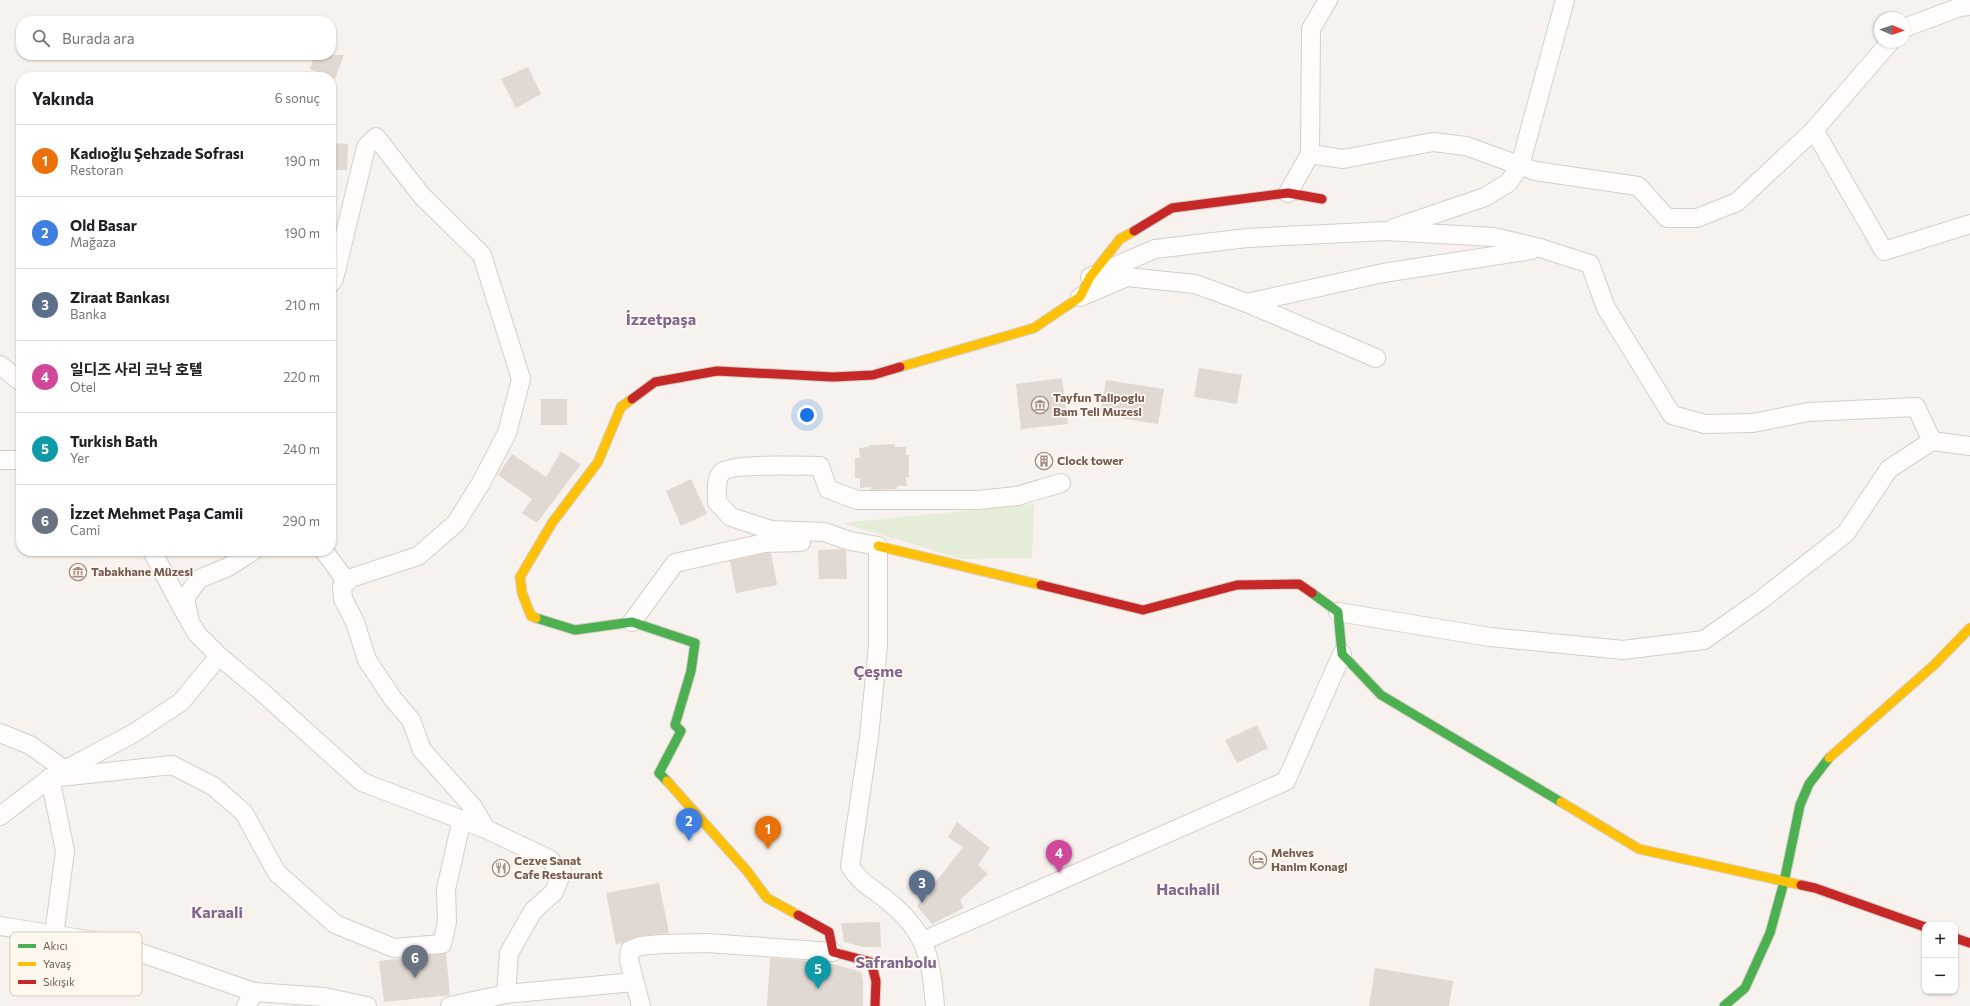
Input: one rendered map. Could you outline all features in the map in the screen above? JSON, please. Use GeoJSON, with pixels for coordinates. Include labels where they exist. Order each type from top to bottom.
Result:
{"type":"FeatureCollection","features":[{"type":"Feature","properties":{"kind":"street"},"geometry":{"type":"LineString","coordinates":[[1288,193],[1310,154],[1311,28],[1328,0]]}},
{"type":"Feature","properties":{"kind":"street"},"geometry":{"type":"LineString","coordinates":[[1386,231],[1485,197],[1508,183],[1520,166],[1565,0]]}},
{"type":"Feature","properties":{"kind":"street"},"geometry":{"type":"LineString","coordinates":[[1910,26],[1960,7],[1970,6]]}},
{"type":"Feature","properties":{"kind":"street"},"geometry":{"type":"LineString","coordinates":[[1310,154],[1343,159],[1433,142],[1466,146],[1535,171],[1638,186],[1667,218],[1697,218],[1738,202],[1814,130],[1885,48]]}},
{"type":"Feature","properties":{"kind":"street"},"geometry":{"type":"LineString","coordinates":[[1814,130],[1884,251],[1970,224]]}},
{"type":"Feature","properties":{"kind":"street"},"geometry":{"type":"LineString","coordinates":[[336,271],[366,147],[376,137],[422,196],[482,254],[521,379],[507,433],[456,523],[418,556],[351,578],[342,586],[343,599],[355,622],[367,660],[393,699],[411,720],[422,750],[473,807],[486,829]]}},
{"type":"Feature","properties":{"kind":"street"},"geometry":{"type":"LineString","coordinates":[[1080,297],[1090,277],[1120,239],[1172,208],[1251,199],[1288,193],[1322,199]]}},
{"type":"Feature","properties":{"kind":"street"},"geometry":{"type":"LineString","coordinates":[[1090,277],[1155,249],[1247,238],[1386,231],[1494,237],[1540,248],[1590,264],[1606,308],[1672,415],[1705,424],[1753,423],[1808,412],[1916,407],[1932,441]]}},
{"type":"Feature","properties":{"kind":"street"},"geometry":{"type":"LineString","coordinates":[[1247,303],[1382,272],[1540,248]]}},
{"type":"Feature","properties":{"kind":"street"},"geometry":{"type":"LineString","coordinates":[[833,952],[829,932],[767,898],[747,871],[659,773],[681,731],[675,725],[691,671],[695,643],[632,622],[575,630],[531,616],[522,593],[520,577],[552,523],[598,462],[621,407],[655,382],[717,371],[833,377],[873,375],[1034,328],[1080,297],[1127,277],[1195,284],[1247,303],[1376,358]]}},
{"type":"Feature","properties":{"kind":"street"},"geometry":{"type":"LineString","coordinates":[[0,365],[16,378]]}},
{"type":"Feature","properties":{"kind":"street"},"geometry":{"type":"LineString","coordinates":[[1062,483],[1016,496],[978,500],[857,500],[828,489],[820,466],[736,467],[723,472],[717,480],[717,502],[731,517],[771,530],[824,532],[850,541],[878,546],[1143,610],[1237,585],[1299,584],[1338,612],[1490,636],[1624,650],[1704,640],[1761,600],[1846,533],[1889,469],[1932,441],[1970,446]]}},
{"type":"Feature","properties":{"kind":"street"},"geometry":{"type":"LineString","coordinates":[[0,460],[16,460]]}},
{"type":"Feature","properties":{"kind":"street"},"geometry":{"type":"LineString","coordinates":[[632,622],[675,563],[764,543],[850,541]]}},
{"type":"Feature","properties":{"kind":"street"},"geometry":{"type":"LineString","coordinates":[[878,546],[878,645],[869,737],[850,866],[857,878],[888,901],[910,921],[923,941],[930,963],[935,1006]]}},
{"type":"Feature","properties":{"kind":"street"},"geometry":{"type":"LineString","coordinates":[[155,556],[197,634],[219,656],[262,692],[362,782],[486,829],[548,859],[562,872],[554,892],[533,911],[509,953],[506,994]]}},
{"type":"Feature","properties":{"kind":"street"},"geometry":{"type":"LineString","coordinates":[[190,622],[185,598],[198,579],[228,567],[245,556]]}},
{"type":"Feature","properties":{"kind":"street"},"geometry":{"type":"LineString","coordinates":[[328,556],[347,582]]}},
{"type":"Feature","properties":{"kind":"street"},"geometry":{"type":"LineString","coordinates":[[923,941],[1286,781],[1342,654],[1338,612]]}},
{"type":"Feature","properties":{"kind":"street"},"geometry":{"type":"LineString","coordinates":[[1724,1006],[1745,988],[1770,933],[1784,882],[1800,805],[1809,784],[1828,758],[1934,665],[1970,628]]}},
{"type":"Feature","properties":{"kind":"street"},"geometry":{"type":"LineString","coordinates":[[1342,654],[1381,694],[1639,849],[1815,888],[1922,926]]}},
{"type":"Feature","properties":{"kind":"street"},"geometry":{"type":"LineString","coordinates":[[0,816],[57,774],[134,733],[181,702],[219,656]]}},
{"type":"Feature","properties":{"kind":"street"},"geometry":{"type":"LineString","coordinates":[[0,733],[30,745],[57,774],[66,851],[54,932]]}},
{"type":"Feature","properties":{"kind":"street"},"geometry":{"type":"LineString","coordinates":[[57,774],[172,765],[213,786],[244,813],[277,873],[335,924],[394,948],[442,944],[447,922],[446,889],[462,819]]}},
{"type":"Feature","properties":{"kind":"street"},"geometry":{"type":"LineString","coordinates":[[0,926],[36,932]]}},
{"type":"Feature","properties":{"kind":"street"},"geometry":{"type":"LineString","coordinates":[[1958,939],[1970,943]]}},
{"type":"Feature","properties":{"kind":"street"},"geometry":{"type":"LineString","coordinates":[[641,1006],[629,960],[630,950],[640,946],[662,944],[707,943],[833,952],[872,962],[876,981],[875,1006]]}},
{"type":"Feature","properties":{"kind":"street"},"geometry":{"type":"LineString","coordinates":[[142,955],[250,999],[314,1001],[367,1006]]}},
{"type":"Feature","properties":{"kind":"street"},"geometry":{"type":"LineString","coordinates":[[450,1006],[506,994],[532,999],[634,982]]}},
{"type":"Feature","properties":{"kind":"green space"},"geometry":{"type":"Polygon","coordinates":[[[1034,504],[1032,558],[962,559],[843,523],[1034,504]]]}},
{"type":"Feature","properties":{"kind":"building"},"geometry":{"type":"Polygon","coordinates":[[[336,55],[344,55],[336,76],[336,72],[318,72],[310,69],[313,60],[336,60],[336,55]]]}},
{"type":"Feature","properties":{"kind":"building"},"geometry":{"type":"Polygon","coordinates":[[[528,67],[541,94],[516,108],[501,79],[528,67]]]}},
{"type":"Feature","properties":{"kind":"building"},"geometry":{"type":"Polygon","coordinates":[[[336,143],[348,144],[347,170],[336,170],[336,143]]]}},
{"type":"Feature","properties":{"kind":"building"},"geometry":{"type":"Polygon","coordinates":[[[1199,368],[1242,375],[1237,404],[1194,397],[1199,368]]]}},
{"type":"Feature","properties":{"kind":"building"},"geometry":{"type":"Polygon","coordinates":[[[1062,378],[1068,424],[1021,429],[1016,384],[1062,378]]]}},
{"type":"Feature","properties":{"kind":"building"},"geometry":{"type":"Polygon","coordinates":[[[1106,380],[1164,389],[1158,424],[1100,415],[1106,380]]]}},
{"type":"Feature","properties":{"kind":"building"},"geometry":{"type":"Polygon","coordinates":[[[541,399],[567,399],[567,425],[541,425],[541,399]]]}},
{"type":"Feature","properties":{"kind":"building"},"geometry":{"type":"Polygon","coordinates":[[[895,444],[895,447],[906,447],[906,455],[909,455],[909,477],[906,477],[907,486],[897,486],[897,489],[871,490],[871,487],[860,488],[860,478],[855,478],[855,458],[860,458],[859,448],[869,447],[869,445],[895,444]]]}},
{"type":"Feature","properties":{"kind":"building"},"geometry":{"type":"Polygon","coordinates":[[[561,452],[581,464],[537,523],[522,513],[532,499],[498,475],[512,454],[546,477],[561,452]]]}},
{"type":"Feature","properties":{"kind":"building","name":"Clock tower"},"geometry":{"type":"Polygon","coordinates":[[[1038,454],[1051,455],[1050,468],[1037,467],[1038,454]]]}},
{"type":"Feature","properties":{"kind":"building"},"geometry":{"type":"Polygon","coordinates":[[[691,479],[707,514],[681,526],[666,491],[691,479]]]}},
{"type":"Feature","properties":{"kind":"building"},"geometry":{"type":"Polygon","coordinates":[[[842,549],[846,551],[847,579],[819,579],[818,550],[842,549]]]}},
{"type":"Feature","properties":{"kind":"building"},"geometry":{"type":"Polygon","coordinates":[[[771,553],[777,585],[736,593],[730,561],[771,553]]]}},
{"type":"Feature","properties":{"kind":"building"},"geometry":{"type":"Polygon","coordinates":[[[1257,725],[1268,748],[1237,763],[1225,740],[1257,725]]]}},
{"type":"Feature","properties":{"kind":"building"},"geometry":{"type":"Polygon","coordinates":[[[957,822],[990,848],[978,865],[988,874],[960,900],[964,908],[932,924],[917,906],[963,847],[948,837],[957,822]]]}},
{"type":"Feature","properties":{"kind":"building"},"geometry":{"type":"Polygon","coordinates":[[[659,883],[669,933],[639,936],[616,945],[606,893],[659,883]]]}},
{"type":"Feature","properties":{"kind":"building"},"geometry":{"type":"Polygon","coordinates":[[[880,922],[881,947],[864,947],[844,942],[841,923],[880,922]]]}},
{"type":"Feature","properties":{"kind":"building"},"geometry":{"type":"Polygon","coordinates":[[[446,953],[450,995],[384,1002],[379,961],[446,953]]]}},
{"type":"Feature","properties":{"kind":"building"},"geometry":{"type":"Polygon","coordinates":[[[770,958],[826,962],[861,972],[863,982],[863,1006],[767,1006],[770,958]]]}},
{"type":"Feature","properties":{"kind":"building"},"geometry":{"type":"Polygon","coordinates":[[[1375,968],[1453,981],[1449,1006],[1369,1006],[1375,968]]]}},
{"type":"Feature","properties":{"kind":"traffic: fast"},"geometry":{"type":"LineString","coordinates":[[1312,593],[1338,612],[1342,654],[1381,695],[1561,802]]}},
{"type":"Feature","properties":{"kind":"traffic: fast"},"geometry":{"type":"LineString","coordinates":[[536,618],[575,630],[632,622],[695,643],[691,671],[675,725],[681,731],[659,773],[667,781]]}},
{"type":"Feature","properties":{"kind":"traffic: fast"},"geometry":{"type":"LineString","coordinates":[[1724,1006],[1745,988],[1770,933],[1784,882],[1800,805],[1809,784],[1829,758]]}},
{"type":"Feature","properties":{"kind":"traffic: slow"},"geometry":{"type":"LineString","coordinates":[[900,367],[1034,328],[1080,297],[1090,277],[1120,239],[1134,231]]}},
{"type":"Feature","properties":{"kind":"traffic: slow"},"geometry":{"type":"LineString","coordinates":[[536,618],[531,616],[522,593],[520,577],[552,523],[598,462],[621,407],[632,399]]}},
{"type":"Feature","properties":{"kind":"traffic: slow"},"geometry":{"type":"LineString","coordinates":[[878,546],[1041,585]]}},
{"type":"Feature","properties":{"kind":"traffic: slow"},"geometry":{"type":"LineString","coordinates":[[1829,758],[1934,665],[1970,628]]}},
{"type":"Feature","properties":{"kind":"traffic: slow"},"geometry":{"type":"LineString","coordinates":[[667,781],[747,871],[767,898],[798,915]]}},
{"type":"Feature","properties":{"kind":"traffic: slow"},"geometry":{"type":"LineString","coordinates":[[1561,802],[1639,849],[1801,885]]}},
{"type":"Feature","properties":{"kind":"traffic: jam"},"geometry":{"type":"LineString","coordinates":[[1134,231],[1172,208],[1288,193],[1322,199]]}},
{"type":"Feature","properties":{"kind":"traffic: jam"},"geometry":{"type":"LineString","coordinates":[[632,399],[655,382],[717,371],[833,377],[873,375],[900,367]]}},
{"type":"Feature","properties":{"kind":"traffic: jam"},"geometry":{"type":"LineString","coordinates":[[1041,585],[1143,610],[1237,585],[1299,584],[1312,593]]}},
{"type":"Feature","properties":{"kind":"traffic: jam"},"geometry":{"type":"LineString","coordinates":[[1801,885],[1815,888],[1922,926]]}},
{"type":"Feature","properties":{"kind":"traffic: jam"},"geometry":{"type":"LineString","coordinates":[[798,915],[829,932],[833,952],[871,962],[876,981],[875,1006]]}},
{"type":"Feature","properties":{"kind":"traffic: jam"},"geometry":{"type":"LineString","coordinates":[[1958,939],[1970,943]]}},
{"type":"Feature","properties":{"kind":"place","name":"Tayfun Talipoglu Bam Teli Muzesi"},"geometry":{"type":"Point","coordinates":[1040,405]}},
{"type":"Feature","properties":{"kind":"place","name":"Clock tower"},"geometry":{"type":"Point","coordinates":[1044,461]}},
{"type":"Feature","properties":{"kind":"place","name":"Tabakhane Müzesi"},"geometry":{"type":"Point","coordinates":[78,572]}},
{"type":"Feature","properties":{"kind":"place","name":"Old Basar"},"geometry":{"type":"Point","coordinates":[689,841]}},
{"type":"Feature","properties":{"kind":"place","name":"Kadıoğlu Şehzade Sofrası"},"geometry":{"type":"Point","coordinates":[768,849]}},
{"type":"Feature","properties":{"kind":"place","name":"Mehves Hanim Konagi"},"geometry":{"type":"Point","coordinates":[1258,860]}},
{"type":"Feature","properties":{"kind":"place","name":"Cezve Sanat Cafe Restaurant"},"geometry":{"type":"Point","coordinates":[501,868]}},
{"type":"Feature","properties":{"kind":"place","name":"일디즈 사리 코낙 호텔"},"geometry":{"type":"Point","coordinates":[1059,873]}},
{"type":"Feature","properties":{"kind":"place","name":"Ziraat Bankası"},"geometry":{"type":"Point","coordinates":[922,903]}},
{"type":"Feature","properties":{"kind":"place","name":"İzzet Mehmet Paşa Camii"},"geometry":{"type":"Point","coordinates":[415,978]}},
{"type":"Feature","properties":{"kind":"place","name":"Turkish Bath"},"geometry":{"type":"Point","coordinates":[818,989]}},
{"type":"Feature","properties":{"kind":"district","name":"İzzetpaşa"},"geometry":{"type":"Point","coordinates":[661,319]}},
{"type":"Feature","properties":{"kind":"district","name":"Çeşme"},"geometry":{"type":"Point","coordinates":[878,671]}},
{"type":"Feature","properties":{"kind":"district","name":"Hacıhalil"},"geometry":{"type":"Point","coordinates":[1188,889]}},
{"type":"Feature","properties":{"kind":"district","name":"Karaali"},"geometry":{"type":"Point","coordinates":[217,912]}},
{"type":"Feature","properties":{"kind":"district","name":"Safranbolu"},"geometry":{"type":"Point","coordinates":[896,962]}}]}
